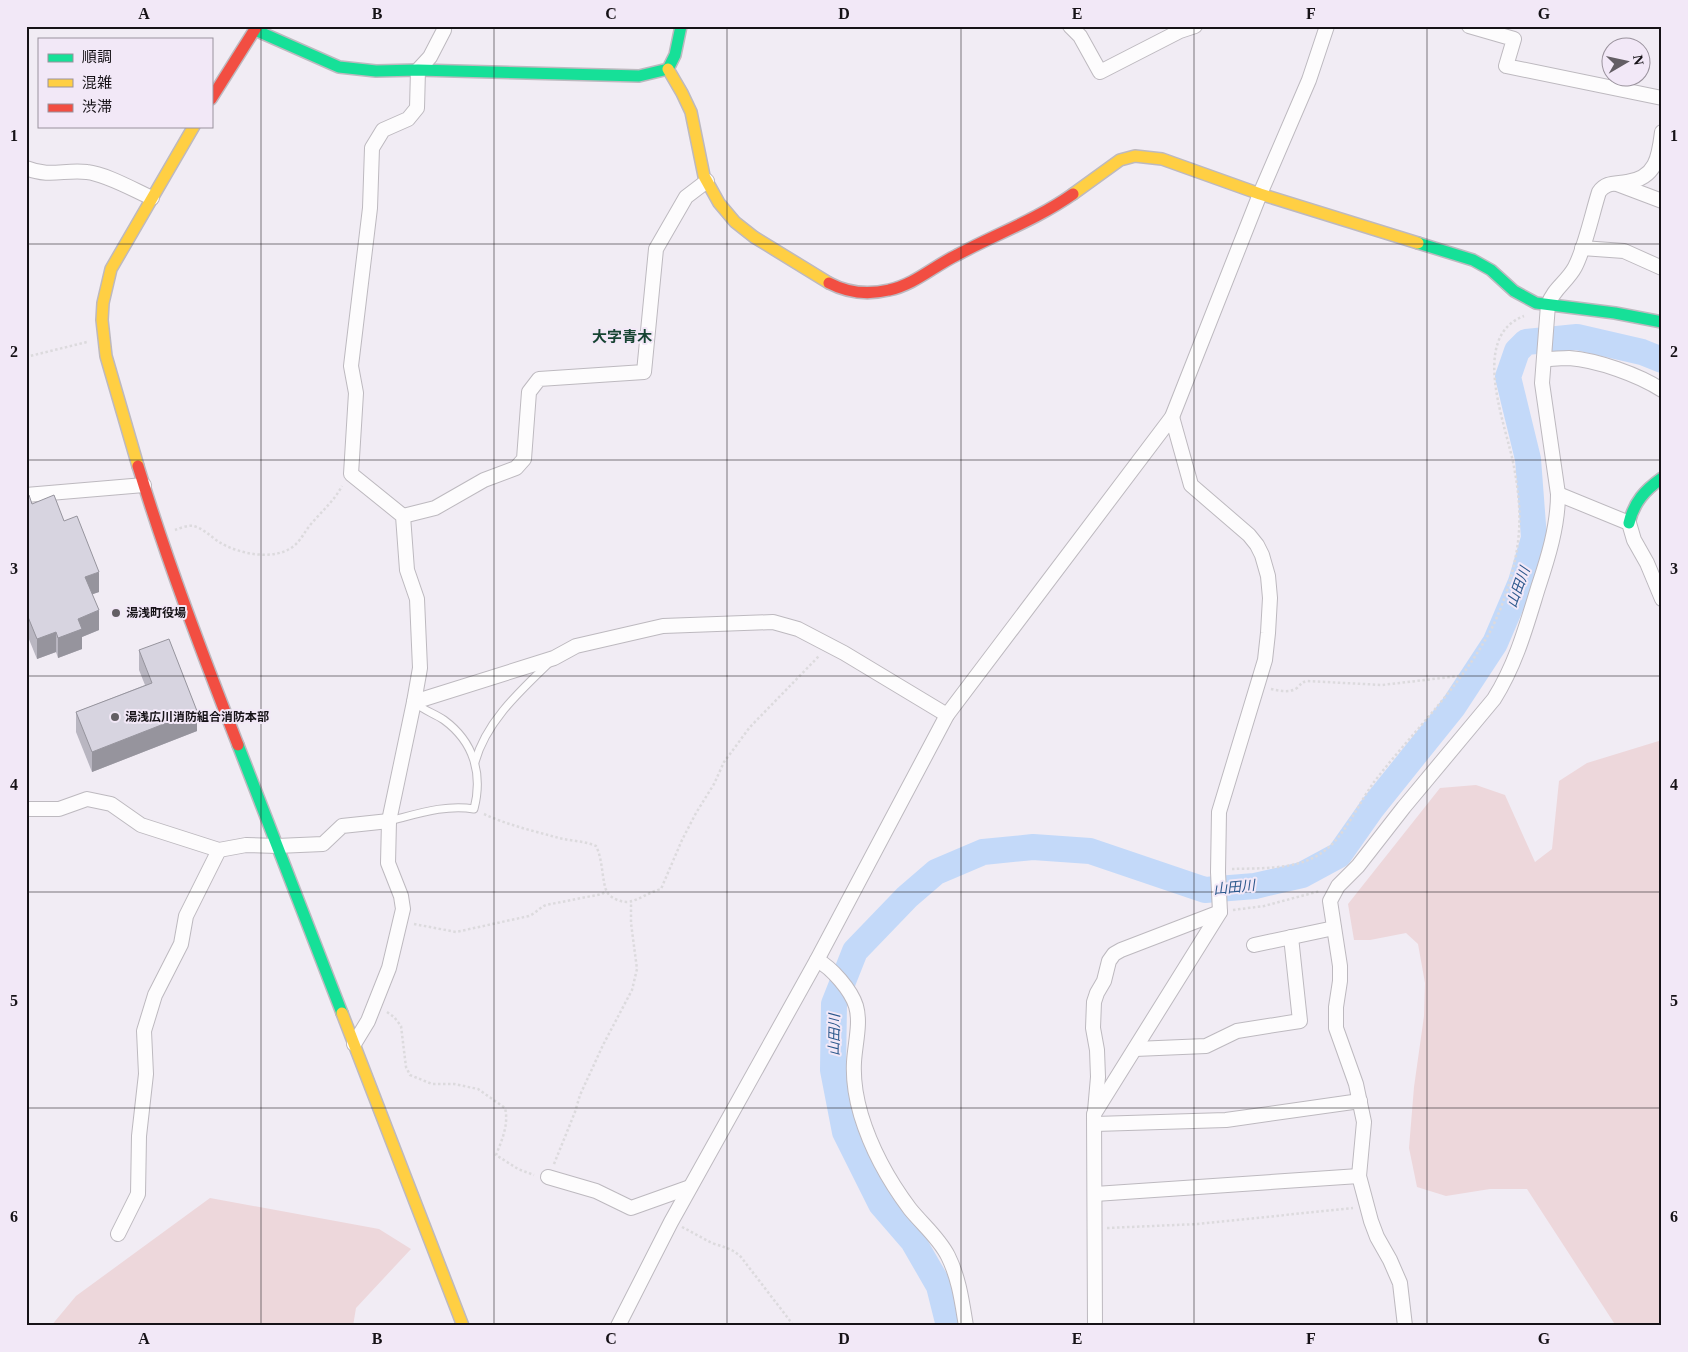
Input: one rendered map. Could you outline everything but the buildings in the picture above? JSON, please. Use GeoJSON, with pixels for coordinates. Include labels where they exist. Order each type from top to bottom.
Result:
{"type":"FeatureCollection","features":[{"type":"Feature","properties":{"kind":"street"},"geometry":{"type":"LineString","coordinates":[[354,1044],[368,1021],[390,968],[403,910],[388,863],[389,821],[420,668],[417,599],[407,570],[403,516],[350,474],[356,393],[352,366],[370,208],[372,148],[383,130],[408,119],[417,108],[418,70],[430,57],[444,30],[444,26]]}},
{"type":"Feature","properties":{"kind":"street"},"geometry":{"type":"LineString","coordinates":[[212,97],[256,28],[340,67],[376,71],[418,70],[639,76],[668,68],[675,55],[681,26]]}},
{"type":"Feature","properties":{"kind":"street"},"geometry":{"type":"LineString","coordinates":[[1070,26],[1080,36],[1100,72],[1180,31],[1195,26]]}},
{"type":"Feature","properties":{"kind":"street"},"geometry":{"type":"LineString","coordinates":[[618,1326],[690,1187],[817,960],[947,715],[1172,417],[1260,194],[1309,80],[1327,26]]}},
{"type":"Feature","properties":{"kind":"street"},"geometry":{"type":"LineString","coordinates":[[1469,26],[1514,38],[1506,66],[1662,98]]}},
{"type":"Feature","properties":{"kind":"street"},"geometry":{"type":"LineString","coordinates":[[668,68],[682,92],[693,119],[707,181],[712,193],[732,219],[746,231],[829,282],[846,290],[861,293],[887,291],[914,282],[957,254],[1039,216],[1120,160],[1135,156],[1162,159],[1260,194],[1473,260],[1491,270],[1514,291],[1548,310],[1615,313],[1662,322]]}},
{"type":"Feature","properties":{"kind":"street"},"geometry":{"type":"LineString","coordinates":[[193,128],[111,269],[103,303],[104,338],[110,372],[159,535],[194,636],[278,846],[463,1326]]}},
{"type":"Feature","properties":{"kind":"street"},"geometry":{"type":"LineString","coordinates":[[1405,1326],[1400,1283],[1390,1260],[1377,1238],[1359,1176],[1364,1122],[1360,1101],[1336,1028],[1340,966],[1330,901],[1338,886],[1358,866],[1404,807],[1480,718],[1506,680],[1518,653],[1556,524],[1558,494],[1542,383],[1548,310],[1551,296],[1574,269],[1599,192],[1607,184],[1638,179],[1649,172],[1658,158],[1662,132]]}},
{"type":"Feature","properties":{"kind":"street"},"geometry":{"type":"LineString","coordinates":[[26,168],[49,174],[86,172],[98,175],[152,198]]}},
{"type":"Feature","properties":{"kind":"street"},"geometry":{"type":"LineString","coordinates":[[403,516],[435,508],[484,480],[516,468],[524,459],[530,392],[539,379],[644,372],[656,249],[686,197],[707,181]]}},
{"type":"Feature","properties":{"kind":"street"},"geometry":{"type":"LineString","coordinates":[[1614,183],[1662,201]]}},
{"type":"Feature","properties":{"kind":"street"},"geometry":{"type":"LineString","coordinates":[[1582,248],[1624,251],[1662,268]]}},
{"type":"Feature","properties":{"kind":"street"},"geometry":{"type":"LineString","coordinates":[[1545,356],[1570,358],[1608,366],[1644,379],[1662,390]]}},
{"type":"Feature","properties":{"kind":"street"},"geometry":{"type":"LineString","coordinates":[[1094,1119],[1220,910],[1218,871],[1219,812],[1265,660],[1268,634],[1270,598],[1265,564],[1257,545],[1249,535],[1191,485],[1172,417]]}},
{"type":"Feature","properties":{"kind":"street"},"geometry":{"type":"LineString","coordinates":[[1662,478],[1650,486],[1636,500],[1631,511],[1629,523],[1634,540],[1662,599]]}},
{"type":"Feature","properties":{"kind":"street"},"geometry":{"type":"LineString","coordinates":[[26,496],[144,485]]}},
{"type":"Feature","properties":{"kind":"street"},"geometry":{"type":"LineString","coordinates":[[1558,494],[1629,523]]}},
{"type":"Feature","properties":{"kind":"street"},"geometry":{"type":"LineString","coordinates":[[414,702],[554,658],[576,646],[663,626],[772,622],[798,629],[830,646],[947,715]]}},
{"type":"Feature","properties":{"kind":"street"},"geometry":{"type":"LineString","coordinates":[[26,809],[59,810],[87,799],[111,804],[141,825],[219,850],[246,844],[278,846],[323,844],[342,826],[389,821]]}},
{"type":"Feature","properties":{"kind":"street"},"geometry":{"type":"LineString","coordinates":[[118,1234],[138,1194],[139,1136],[146,1074],[144,1030],[154,995],[181,944],[186,916],[219,850]]}},
{"type":"Feature","properties":{"kind":"street"},"geometry":{"type":"LineString","coordinates":[[1095,1326],[1094,1119],[1098,1077],[1097,1050],[1093,1028],[1094,1002],[1104,981],[1109,961],[1114,954],[1220,910]]}},
{"type":"Feature","properties":{"kind":"street"},"geometry":{"type":"LineString","coordinates":[[1254,945],[1334,928]]}},
{"type":"Feature","properties":{"kind":"street"},"geometry":{"type":"LineString","coordinates":[[1135,1049],[1206,1046],[1237,1031],[1300,1020],[1292,937]]}},
{"type":"Feature","properties":{"kind":"street"},"geometry":{"type":"LineString","coordinates":[[817,960],[833,971],[853,999],[856,1007],[857,1026],[854,1077],[861,1116],[889,1179],[912,1211],[941,1244],[948,1256],[959,1287],[966,1326]]}},
{"type":"Feature","properties":{"kind":"street"},"geometry":{"type":"LineString","coordinates":[[1094,1119],[1226,1120],[1360,1101]]}},
{"type":"Feature","properties":{"kind":"street"},"geometry":{"type":"LineString","coordinates":[[1095,1194],[1359,1176]]}},
{"type":"Feature","properties":{"kind":"street"},"geometry":{"type":"LineString","coordinates":[[548,1177],[596,1191],[631,1208],[690,1187]]}},
{"type":"Feature","properties":{"kind":"lane"},"geometry":{"type":"LineString","coordinates":[[475,762],[479,747],[488,730],[518,693],[554,658]]}},
{"type":"Feature","properties":{"kind":"lane"},"geometry":{"type":"LineString","coordinates":[[389,821],[450,808],[474,809],[478,782],[471,750],[443,720],[424,711],[414,702]]}},
{"type":"Feature","properties":{"kind":"path"},"geometry":{"type":"LineString","coordinates":[[1218,871],[1278,867],[1293,864],[1319,855],[1327,849],[1343,830],[1374,782],[1460,676],[1485,641],[1512,570],[1517,545],[1520,508],[1514,466],[1501,412],[1494,363],[1495,349],[1505,330],[1514,321],[1526,315]]}},
{"type":"Feature","properties":{"kind":"path"},"geometry":{"type":"LineString","coordinates":[[26,357],[104,338]]}},
{"type":"Feature","properties":{"kind":"path"},"geometry":{"type":"LineString","coordinates":[[159,535],[192,525],[243,553],[274,555],[285,552],[294,546],[312,523],[324,512],[350,474]]}},
{"type":"Feature","properties":{"kind":"path"},"geometry":{"type":"LineString","coordinates":[[474,809],[511,824],[559,838],[588,842],[596,846],[601,855],[606,891],[622,902],[631,902],[650,892],[661,889],[696,812],[714,784],[724,762],[766,710],[830,646]]}},
{"type":"Feature","properties":{"kind":"path"},"geometry":{"type":"LineString","coordinates":[[1257,685],[1274,690],[1290,691],[1307,681],[1388,685],[1460,676]]}},
{"type":"Feature","properties":{"kind":"path"},"geometry":{"type":"LineString","coordinates":[[1220,910],[1264,906],[1338,886]]}},
{"type":"Feature","properties":{"kind":"path"},"geometry":{"type":"LineString","coordinates":[[400,922],[456,932],[529,916],[535,914],[541,907],[546,905],[602,894],[606,891]]}},
{"type":"Feature","properties":{"kind":"path"},"geometry":{"type":"LineString","coordinates":[[375,1003],[394,1017],[401,1026],[406,1067],[410,1075],[432,1084],[454,1084],[478,1089],[499,1103],[505,1108],[507,1115],[502,1140],[496,1155],[530,1174],[548,1177],[584,1087],[603,1045],[632,990],[637,969],[631,923],[631,902]]}},
{"type":"Feature","properties":{"kind":"path"},"geometry":{"type":"LineString","coordinates":[[1095,1228],[1198,1224],[1367,1206]]}},
{"type":"Feature","properties":{"kind":"path"},"geometry":{"type":"LineString","coordinates":[[672,1222],[710,1242],[724,1248],[733,1249],[741,1256],[794,1326]]}},
{"type":"Feature","properties":{"kind":"shaded area"},"geometry":{"type":"Polygon","coordinates":[[[1662,740],[1662,1326],[1616,1326],[1527,1189],[1490,1189],[1446,1196],[1417,1187],[1409,1148],[1414,1087],[1424,1016],[1425,983],[1418,944],[1406,933],[1370,940],[1354,940],[1348,904],[1440,788],[1476,785],[1505,795],[1535,862],[1552,849],[1559,781],[1587,763],[1662,740]]]}},
{"type":"Feature","properties":{"kind":"shaded area"},"geometry":{"type":"Polygon","coordinates":[[[210,1198],[379,1229],[411,1249],[356,1308],[353,1326],[51,1326],[76,1296],[210,1198]]]}},
{"type":"Feature","properties":{"kind":"waterway","name":"山田川"},"geometry":{"type":"LineString","coordinates":[[949,1326],[939,1286],[913,1241],[881,1204],[845,1132],[833,1070],[834,1004],[855,951],[907,897],[936,872],[983,852],[1033,847],[1090,851],[1205,890],[1255,886],[1302,875],[1339,855],[1372,808],[1453,707],[1495,643],[1521,582],[1534,538],[1528,459],[1508,377],[1517,351],[1526,342],[1577,337],[1642,352],[1662,360]]}},
{"type":"Feature","properties":{"kind":"traffic: fast"},"geometry":{"type":"LineString","coordinates":[[255,30],[339,67],[376,71],[418,70],[639,76],[668,69],[675,55],[681,26]]}},
{"type":"Feature","properties":{"kind":"traffic: fast"},"geometry":{"type":"LineString","coordinates":[[1418,243],[1473,260],[1491,270],[1514,291],[1536,303],[1615,313],[1662,322]]}},
{"type":"Feature","properties":{"kind":"traffic: fast"},"geometry":{"type":"LineString","coordinates":[[1629,523],[1641,497],[1662,478]]}},
{"type":"Feature","properties":{"kind":"traffic: fast"},"geometry":{"type":"LineString","coordinates":[[238,745],[342,1013]]}},
{"type":"Feature","properties":{"kind":"traffic: slow"},"geometry":{"type":"LineString","coordinates":[[668,69],[691,112],[704,176],[719,203],[735,222],[754,237],[829,283]]}},
{"type":"Feature","properties":{"kind":"traffic: slow"},"geometry":{"type":"LineString","coordinates":[[138,466],[106,356],[102,320],[103,303],[111,269],[193,128]]}},
{"type":"Feature","properties":{"kind":"traffic: slow"},"geometry":{"type":"LineString","coordinates":[[1073,194],[1120,160],[1135,156],[1162,159],[1260,194],[1418,243]]}},
{"type":"Feature","properties":{"kind":"traffic: slow"},"geometry":{"type":"LineString","coordinates":[[342,1013],[463,1326]]}},
{"type":"Feature","properties":{"kind":"traffic: jam"},"geometry":{"type":"LineString","coordinates":[[212,97],[257,26]]}},
{"type":"Feature","properties":{"kind":"traffic: jam"},"geometry":{"type":"LineString","coordinates":[[829,283],[843,289],[866,293],[898,288],[915,280],[948,259],[1045,212],[1073,194]]}},
{"type":"Feature","properties":{"kind":"traffic: jam"},"geometry":{"type":"LineString","coordinates":[[138,466],[185,607],[238,745]]}},
{"type":"Feature","properties":{"kind":"place","name":"湯浅町役場"},"geometry":{"type":"Point","coordinates":[116,613]}},
{"type":"Feature","properties":{"kind":"place","name":"湯浅広川消防組合消防本部"},"geometry":{"type":"Point","coordinates":[115,717]}},
{"type":"Feature","properties":{"kind":"district","name":"大字青木"},"geometry":{"type":"Point","coordinates":[622,337]}}]}
